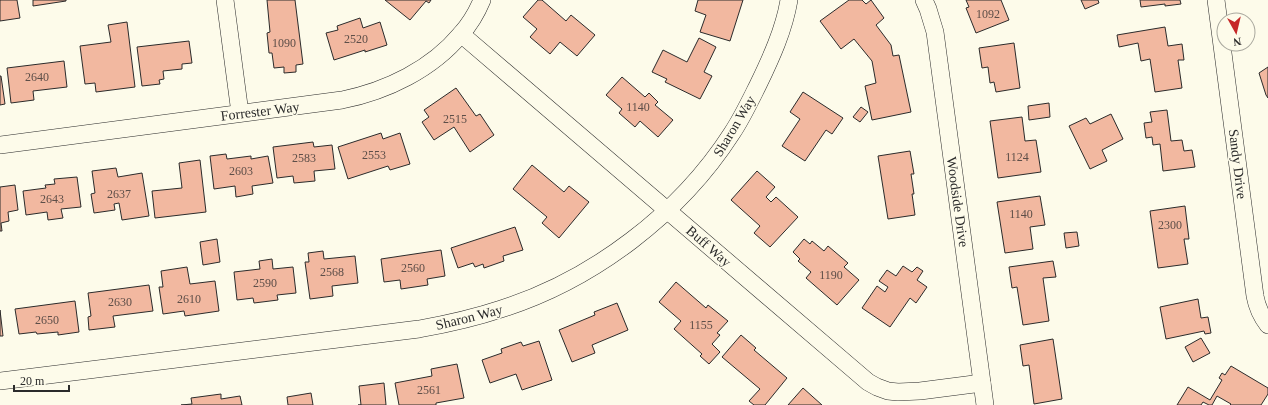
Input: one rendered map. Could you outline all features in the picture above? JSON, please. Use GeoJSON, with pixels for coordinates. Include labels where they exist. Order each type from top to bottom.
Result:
{"type":"FeatureCollection","features":[{"type":"Feature","properties":{"kind":"street"},"geometry":{"type":"LineString","coordinates":[[225,0],[240,113]]}},
{"type":"Feature","properties":{"kind":"street","name":"Forrester Way"},"geometry":{"type":"LineString","coordinates":[[0,145],[342,100],[373,93],[389,87],[427,65],[445,50],[461,34],[482,0]]}},
{"type":"Feature","properties":{"kind":"street","name":"Sharon Way"},"geometry":{"type":"LineString","coordinates":[[0,381],[419,329],[477,317],[531,298],[578,275],[648,228],[668,210],[703,172],[733,133],[744,114],[778,40],[789,0]]}},
{"type":"Feature","properties":{"kind":"street","name":"Woodside Drive"},"geometry":{"type":"LineString","coordinates":[[924,0],[935,32],[985,405]]}},
{"type":"Feature","properties":{"kind":"street","name":"Sandy Drive"},"geometry":{"type":"LineString","coordinates":[[1216,0],[1255,296],[1261,315],[1268,325]]}},
{"type":"Feature","properties":{"kind":"street","name":"Buff Way"},"geometry":{"type":"LineString","coordinates":[[461,34],[868,382],[888,391],[910,392],[982,383]]}},
{"type":"Feature","properties":{"kind":"building"},"geometry":{"type":"Polygon","coordinates":[[[0,0],[17,0],[20,18],[0,21],[0,0]]]}},
{"type":"Feature","properties":{"kind":"building"},"geometry":{"type":"Polygon","coordinates":[[[33,0],[66,0],[66,1],[33,6],[33,0]]]}},
{"type":"Feature","properties":{"kind":"building"},"geometry":{"type":"Polygon","coordinates":[[[267,0],[295,0],[303,64],[296,65],[296,72],[284,73],[284,67],[274,68],[272,53],[269,53],[267,33],[270,32],[267,0]]]}},
{"type":"Feature","properties":{"kind":"building"},"geometry":{"type":"Polygon","coordinates":[[[385,0],[431,0],[429,3],[426,1],[410,20],[385,0]]]}},
{"type":"Feature","properties":{"kind":"building"},"geometry":{"type":"Polygon","coordinates":[[[538,0],[542,0],[566,21],[571,15],[595,35],[577,56],[560,42],[550,54],[530,37],[537,29],[523,17],[538,0]]]}},
{"type":"Feature","properties":{"kind":"building"},"geometry":{"type":"Polygon","coordinates":[[[698,0],[743,0],[730,41],[700,32],[706,15],[695,11],[698,0]]]}},
{"type":"Feature","properties":{"kind":"building"},"geometry":{"type":"Polygon","coordinates":[[[849,0],[862,0],[866,4],[871,0],[884,18],[876,25],[891,45],[893,56],[899,55],[911,112],[872,120],[865,86],[876,83],[872,61],[854,39],[841,49],[820,21],[849,0]]]}},
{"type":"Feature","properties":{"kind":"building"},"geometry":{"type":"Polygon","coordinates":[[[966,0],[1001,0],[1009,20],[976,33],[966,8],[969,7],[966,0]]]}},
{"type":"Feature","properties":{"kind":"building"},"geometry":{"type":"Polygon","coordinates":[[[1081,0],[1098,0],[1099,3],[1085,9],[1081,0]]]}},
{"type":"Feature","properties":{"kind":"building"},"geometry":{"type":"Polygon","coordinates":[[[1140,0],[1180,0],[1181,4],[1141,7],[1140,0]]]}},
{"type":"Feature","properties":{"kind":"building"},"geometry":{"type":"Polygon","coordinates":[[[360,18],[363,28],[380,22],[387,45],[334,60],[326,33],[338,30],[337,26],[360,18]]]}},
{"type":"Feature","properties":{"kind":"building"},"geometry":{"type":"Polygon","coordinates":[[[127,22],[135,87],[96,92],[95,83],[85,84],[80,46],[111,42],[108,25],[127,22]]]}},
{"type":"Feature","properties":{"kind":"building"},"geometry":{"type":"Polygon","coordinates":[[[1165,27],[1168,46],[1182,44],[1184,60],[1178,60],[1182,88],[1155,92],[1150,59],[1141,61],[1138,43],[1119,47],[1117,35],[1165,27]]]}},
{"type":"Feature","properties":{"kind":"building"},"geometry":{"type":"Polygon","coordinates":[[[699,38],[716,47],[704,72],[712,76],[700,99],[665,82],[667,79],[652,72],[663,50],[687,62],[699,38]]]}},
{"type":"Feature","properties":{"kind":"building"},"geometry":{"type":"Polygon","coordinates":[[[189,41],[192,63],[182,64],[182,69],[163,71],[164,79],[159,80],[160,84],[142,86],[137,47],[189,41]]]}},
{"type":"Feature","properties":{"kind":"building"},"geometry":{"type":"Polygon","coordinates":[[[1014,43],[1020,88],[996,92],[994,82],[990,83],[988,67],[982,68],[979,48],[1014,43]]]}},
{"type":"Feature","properties":{"kind":"building"},"geometry":{"type":"Polygon","coordinates":[[[64,61],[67,87],[33,91],[34,100],[11,103],[7,68],[64,61]]]}},
{"type":"Feature","properties":{"kind":"building"},"geometry":{"type":"Polygon","coordinates":[[[1268,67],[1268,98],[1259,73],[1268,67]]]}},
{"type":"Feature","properties":{"kind":"building"},"geometry":{"type":"Polygon","coordinates":[[[0,76],[5,104],[0,105],[0,76]]]}},
{"type":"Feature","properties":{"kind":"building"},"geometry":{"type":"Polygon","coordinates":[[[622,77],[645,97],[649,93],[658,102],[655,105],[673,120],[658,137],[640,121],[635,127],[619,113],[622,109],[606,95],[622,77]]]}},
{"type":"Feature","properties":{"kind":"building"},"geometry":{"type":"Polygon","coordinates":[[[456,88],[476,116],[480,114],[494,135],[470,152],[454,127],[434,140],[422,122],[429,117],[424,110],[456,88]]]}},
{"type":"Feature","properties":{"kind":"building"},"geometry":{"type":"Polygon","coordinates":[[[803,92],[843,118],[832,134],[826,130],[805,161],[782,146],[800,119],[790,112],[803,92]]]}},
{"type":"Feature","properties":{"kind":"building"},"geometry":{"type":"Polygon","coordinates":[[[1049,103],[1050,117],[1029,120],[1028,106],[1049,103]]]}},
{"type":"Feature","properties":{"kind":"building"},"geometry":{"type":"Polygon","coordinates":[[[861,107],[868,112],[860,122],[853,117],[861,107]]]}},
{"type":"Feature","properties":{"kind":"building"},"geometry":{"type":"Polygon","coordinates":[[[1167,110],[1171,141],[1182,140],[1184,151],[1192,150],[1195,167],[1163,171],[1160,144],[1153,145],[1152,137],[1146,138],[1144,123],[1152,122],[1150,112],[1167,110]]]}},
{"type":"Feature","properties":{"kind":"building"},"geometry":{"type":"Polygon","coordinates":[[[1111,114],[1123,139],[1102,150],[1107,161],[1090,169],[1069,126],[1086,118],[1090,124],[1111,114]]]}},
{"type":"Feature","properties":{"kind":"building"},"geometry":{"type":"Polygon","coordinates":[[[1022,117],[1025,141],[1036,140],[1041,172],[998,178],[990,121],[1022,117]]]}},
{"type":"Feature","properties":{"kind":"building"},"geometry":{"type":"Polygon","coordinates":[[[381,133],[383,139],[400,133],[410,164],[390,170],[388,166],[348,179],[338,147],[381,133]]]}},
{"type":"Feature","properties":{"kind":"building"},"geometry":{"type":"Polygon","coordinates":[[[313,142],[314,147],[332,145],[335,169],[314,171],[315,181],[294,183],[293,176],[277,178],[273,147],[313,142]]]}},
{"type":"Feature","properties":{"kind":"building"},"geometry":{"type":"Polygon","coordinates":[[[910,151],[914,174],[911,174],[915,215],[888,219],[878,156],[910,151]]]}},
{"type":"Feature","properties":{"kind":"building"},"geometry":{"type":"Polygon","coordinates":[[[226,154],[227,159],[251,156],[251,159],[268,156],[273,183],[252,186],[253,194],[236,197],[235,186],[214,189],[210,156],[226,154]]]}},
{"type":"Feature","properties":{"kind":"building"},"geometry":{"type":"Polygon","coordinates":[[[200,160],[206,212],[155,218],[152,191],[182,188],[179,163],[200,160]]]}},
{"type":"Feature","properties":{"kind":"building"},"geometry":{"type":"Polygon","coordinates":[[[532,165],[564,192],[569,186],[589,202],[559,238],[542,223],[547,217],[513,189],[532,165]]]}},
{"type":"Feature","properties":{"kind":"building"},"geometry":{"type":"Polygon","coordinates":[[[116,168],[118,177],[142,173],[149,216],[122,220],[119,203],[114,204],[115,210],[94,213],[91,194],[95,193],[92,171],[116,168]]]}},
{"type":"Feature","properties":{"kind":"building"},"geometry":{"type":"Polygon","coordinates":[[[757,171],[775,187],[766,197],[771,202],[776,197],[798,217],[770,247],[754,233],[760,226],[731,200],[757,171]]]}},
{"type":"Feature","properties":{"kind":"building"},"geometry":{"type":"Polygon","coordinates":[[[77,177],[81,207],[61,209],[63,218],[48,220],[47,212],[26,215],[23,191],[46,188],[45,185],[55,184],[54,179],[77,177]]]}},
{"type":"Feature","properties":{"kind":"building"},"geometry":{"type":"Polygon","coordinates":[[[15,185],[18,210],[8,212],[9,221],[1,223],[2,231],[0,231],[0,187],[15,185]]]}},
{"type":"Feature","properties":{"kind":"building"},"geometry":{"type":"Polygon","coordinates":[[[1040,196],[1045,225],[1030,227],[1033,249],[1005,253],[997,202],[1040,196]]]}},
{"type":"Feature","properties":{"kind":"building"},"geometry":{"type":"Polygon","coordinates":[[[1185,206],[1189,239],[1184,239],[1188,264],[1158,268],[1150,211],[1185,206]]]}},
{"type":"Feature","properties":{"kind":"building"},"geometry":{"type":"Polygon","coordinates":[[[515,227],[523,250],[503,256],[504,261],[484,268],[483,264],[475,267],[473,263],[458,268],[451,248],[515,227]]]}},
{"type":"Feature","properties":{"kind":"building"},"geometry":{"type":"Polygon","coordinates":[[[1077,232],[1079,246],[1066,248],[1064,233],[1077,232]]]}},
{"type":"Feature","properties":{"kind":"building"},"geometry":{"type":"Polygon","coordinates":[[[217,239],[220,262],[203,265],[200,242],[217,239]]]}},
{"type":"Feature","properties":{"kind":"building"},"geometry":{"type":"Polygon","coordinates":[[[804,239],[810,244],[812,241],[824,251],[828,246],[848,263],[844,267],[859,280],[837,305],[806,278],[811,272],[798,261],[800,259],[793,252],[804,239]]]}},
{"type":"Feature","properties":{"kind":"building"},"geometry":{"type":"Polygon","coordinates":[[[441,250],[445,276],[427,279],[428,285],[401,289],[400,280],[384,282],[381,259],[441,250]]]}},
{"type":"Feature","properties":{"kind":"building"},"geometry":{"type":"Polygon","coordinates":[[[323,251],[324,259],[355,256],[358,283],[332,286],[333,296],[310,299],[305,262],[309,262],[308,253],[323,251]]]}},
{"type":"Feature","properties":{"kind":"building"},"geometry":{"type":"Polygon","coordinates":[[[272,259],[273,269],[293,267],[296,293],[277,295],[278,300],[254,303],[253,298],[237,300],[234,272],[260,269],[259,261],[272,259]]]}},
{"type":"Feature","properties":{"kind":"building"},"geometry":{"type":"Polygon","coordinates":[[[1053,261],[1056,277],[1043,278],[1049,321],[1023,325],[1017,287],[1012,288],[1009,267],[1053,261]]]}},
{"type":"Feature","properties":{"kind":"building"},"geometry":{"type":"Polygon","coordinates":[[[903,266],[912,272],[917,267],[923,271],[917,280],[927,287],[916,303],[910,298],[890,327],[862,308],[877,286],[885,292],[888,287],[879,281],[887,270],[896,276],[903,266]]]}},
{"type":"Feature","properties":{"kind":"building"},"geometry":{"type":"Polygon","coordinates":[[[187,267],[190,284],[215,281],[219,311],[185,316],[184,311],[163,314],[159,287],[163,287],[161,271],[187,267]]]}},
{"type":"Feature","properties":{"kind":"building"},"geometry":{"type":"Polygon","coordinates":[[[676,282],[706,308],[708,305],[728,321],[717,333],[720,335],[712,344],[720,352],[709,364],[700,356],[702,354],[674,329],[681,321],[659,302],[676,282]]]}},
{"type":"Feature","properties":{"kind":"building"},"geometry":{"type":"Polygon","coordinates":[[[149,285],[153,311],[113,316],[115,327],[89,330],[88,317],[91,316],[88,293],[149,285]]]}},
{"type":"Feature","properties":{"kind":"building"},"geometry":{"type":"Polygon","coordinates":[[[1198,299],[1201,318],[1208,317],[1211,333],[1205,334],[1204,331],[1166,339],[1160,307],[1198,299]]]}},
{"type":"Feature","properties":{"kind":"building"},"geometry":{"type":"Polygon","coordinates":[[[75,301],[79,332],[58,335],[58,332],[19,334],[15,309],[75,301]]]}},
{"type":"Feature","properties":{"kind":"building"},"geometry":{"type":"Polygon","coordinates":[[[617,303],[628,330],[592,345],[595,353],[572,362],[559,330],[595,315],[594,312],[617,303]]]}},
{"type":"Feature","properties":{"kind":"building"},"geometry":{"type":"Polygon","coordinates":[[[0,310],[3,336],[0,336],[0,310]]]}},
{"type":"Feature","properties":{"kind":"building"},"geometry":{"type":"Polygon","coordinates":[[[741,335],[756,348],[754,350],[787,378],[765,405],[754,405],[749,401],[760,389],[722,357],[741,335]]]}},
{"type":"Feature","properties":{"kind":"building"},"geometry":{"type":"Polygon","coordinates":[[[1201,338],[1210,353],[1193,362],[1185,347],[1201,338]]]}},
{"type":"Feature","properties":{"kind":"building"},"geometry":{"type":"Polygon","coordinates":[[[1053,339],[1062,399],[1034,404],[1029,365],[1023,366],[1020,345],[1053,339]]]}},
{"type":"Feature","properties":{"kind":"building"},"geometry":{"type":"Polygon","coordinates":[[[539,341],[552,380],[522,390],[516,374],[490,383],[482,360],[502,353],[501,349],[521,342],[523,346],[539,341]]]}},
{"type":"Feature","properties":{"kind":"building"},"geometry":{"type":"Polygon","coordinates":[[[457,364],[464,398],[436,403],[436,405],[399,405],[395,383],[432,376],[431,369],[457,364]]]}},
{"type":"Feature","properties":{"kind":"building"},"geometry":{"type":"Polygon","coordinates":[[[1231,366],[1268,388],[1268,394],[1261,405],[1230,405],[1231,404],[1217,396],[1212,405],[1203,402],[1201,405],[1177,405],[1188,387],[1210,400],[1222,380],[1219,378],[1222,373],[1225,375],[1231,366]]]}},
{"type":"Feature","properties":{"kind":"building"},"geometry":{"type":"Polygon","coordinates":[[[384,383],[386,405],[361,405],[359,386],[384,383]]]}},
{"type":"Feature","properties":{"kind":"building"},"geometry":{"type":"Polygon","coordinates":[[[803,388],[822,405],[788,405],[803,388]]]}},
{"type":"Feature","properties":{"kind":"building"},"geometry":{"type":"Polygon","coordinates":[[[311,393],[313,405],[288,405],[287,397],[311,393]]]}},
{"type":"Feature","properties":{"kind":"building"},"geometry":{"type":"Polygon","coordinates":[[[221,394],[221,399],[240,396],[242,405],[181,405],[192,404],[191,398],[221,394]]]}}]}
